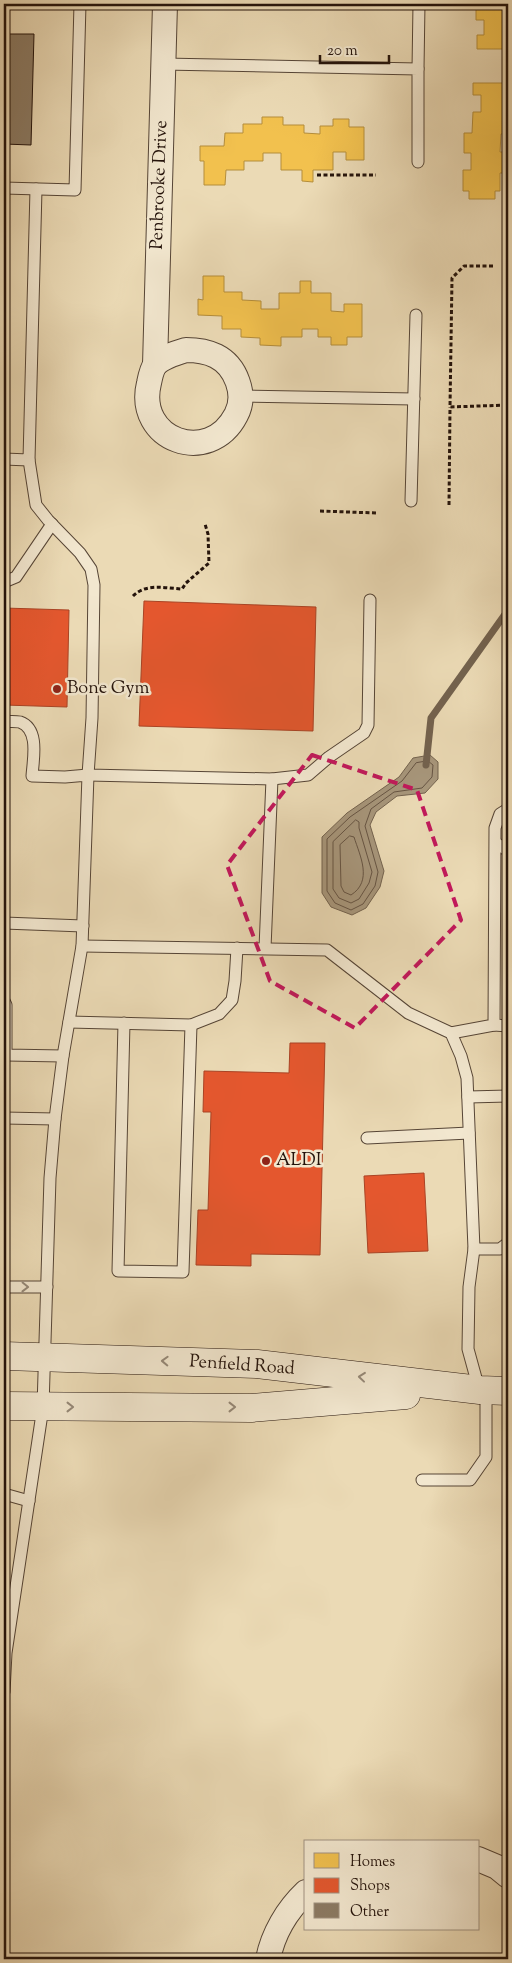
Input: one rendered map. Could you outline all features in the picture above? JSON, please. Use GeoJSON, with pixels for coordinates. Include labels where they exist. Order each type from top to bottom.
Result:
{"type":"FeatureCollection","features":[{"type":"Feature","properties":{"kind":"main road","name":"Penfield Road"},"geometry":{"type":"LineString","coordinates":[[4,1356],[257,1364],[491,1390]]}},
{"type":"Feature","properties":{"kind":"main road","name":"Penfield Road"},"geometry":{"type":"LineString","coordinates":[[4,1406],[250,1408],[491,1390]]}},
{"type":"Feature","properties":{"kind":"street","name":"Penbrooke Drive"},"geometry":{"type":"LineString","coordinates":[[165,4],[155,365],[146,393],[148,408],[153,422],[164,433],[177,440],[191,443],[206,442],[220,435],[231,424],[238,411],[240,396]]}},
{"type":"Feature","properties":{"kind":"street"},"geometry":{"type":"LineString","coordinates":[[155,365],[171,355],[186,350],[202,350],[217,356],[230,366],[237,380],[240,396]]}},
{"type":"Feature","properties":{"kind":"street"},"geometry":{"type":"LineString","coordinates":[[480,1860],[508,1876]]}},
{"type":"Feature","properties":{"kind":"street"},"geometry":{"type":"LineString","coordinates":[[268,1959],[281,1922],[304,1894]]}},
{"type":"Feature","properties":{"kind":"lane"},"geometry":{"type":"LineString","coordinates":[[4,188],[75,190],[80,4]]}},
{"type":"Feature","properties":{"kind":"lane"},"geometry":{"type":"LineString","coordinates":[[418,162],[419,4]]}},
{"type":"Feature","properties":{"kind":"lane"},"geometry":{"type":"LineString","coordinates":[[163,64],[418,69]]}},
{"type":"Feature","properties":{"kind":"lane"},"geometry":{"type":"LineString","coordinates":[[4,1692],[5,1653],[43,1407],[50,1178],[63,1056],[82,946],[92,718],[94,585],[91,569],[80,553],[36,505],[29,460],[36,189]]}},
{"type":"Feature","properties":{"kind":"lane"},"geometry":{"type":"LineString","coordinates":[[411,502],[416,315]]}},
{"type":"Feature","properties":{"kind":"lane"},"geometry":{"type":"LineString","coordinates":[[240,396],[414,399]]}},
{"type":"Feature","properties":{"kind":"lane"},"geometry":{"type":"LineString","coordinates":[[4,459],[29,460]]}},
{"type":"Feature","properties":{"kind":"lane"},"geometry":{"type":"LineString","coordinates":[[4,582],[16,577],[52,524]]}},
{"type":"Feature","properties":{"kind":"lane"},"geometry":{"type":"LineString","coordinates":[[4,722],[19,722],[28,728],[33,738],[32,776],[65,777],[88,775],[272,779],[308,775],[364,733],[368,724],[370,600]]}},
{"type":"Feature","properties":{"kind":"lane"},"geometry":{"type":"LineString","coordinates":[[265,948],[272,779]]}},
{"type":"Feature","properties":{"kind":"lane"},"geometry":{"type":"LineString","coordinates":[[494,1025],[495,828],[500,814],[508,809]]}},
{"type":"Feature","properties":{"kind":"lane"},"geometry":{"type":"LineString","coordinates":[[496,843],[508,852]]}},
{"type":"Feature","properties":{"kind":"lane"},"geometry":{"type":"LineString","coordinates":[[4,923],[83,926]]}},
{"type":"Feature","properties":{"kind":"lane"},"geometry":{"type":"LineString","coordinates":[[82,946],[327,950],[408,1013],[451,1034],[494,1025],[508,1026]]}},
{"type":"Feature","properties":{"kind":"lane"},"geometry":{"type":"LineString","coordinates":[[69,1022],[191,1025],[219,1014],[232,1000],[237,948]]}},
{"type":"Feature","properties":{"kind":"lane"},"geometry":{"type":"LineString","coordinates":[[4,1001],[6,1006],[6,1055],[63,1056]]}},
{"type":"Feature","properties":{"kind":"lane"},"geometry":{"type":"LineString","coordinates":[[124,1023],[118,1271],[183,1272],[191,1025]]}},
{"type":"Feature","properties":{"kind":"lane"},"geometry":{"type":"LineString","coordinates":[[422,1480],[470,1480],[486,1457],[491,1390],[468,1349],[469,1287],[474,1249],[467,1078],[451,1034]]}},
{"type":"Feature","properties":{"kind":"lane"},"geometry":{"type":"LineString","coordinates":[[468,1098],[508,1096]]}},
{"type":"Feature","properties":{"kind":"lane"},"geometry":{"type":"LineString","coordinates":[[4,1118],[55,1119]]}},
{"type":"Feature","properties":{"kind":"lane"},"geometry":{"type":"LineString","coordinates":[[367,1138],[469,1134]]}},
{"type":"Feature","properties":{"kind":"lane"},"geometry":{"type":"LineString","coordinates":[[474,1249],[505,1249]]}},
{"type":"Feature","properties":{"kind":"lane"},"geometry":{"type":"LineString","coordinates":[[4,1287],[47,1287]]}},
{"type":"Feature","properties":{"kind":"lane"},"geometry":{"type":"LineString","coordinates":[[4,1494],[29,1502]]}},
{"type":"Feature","properties":{"kind":"path"},"geometry":{"type":"LineString","coordinates":[[317,175],[376,175]]}},
{"type":"Feature","properties":{"kind":"path"},"geometry":{"type":"LineString","coordinates":[[449,505],[452,278],[464,266],[493,266]]}},
{"type":"Feature","properties":{"kind":"path"},"geometry":{"type":"LineString","coordinates":[[450,407],[508,405]]}},
{"type":"Feature","properties":{"kind":"path"},"geometry":{"type":"LineString","coordinates":[[320,511],[376,512]]}},
{"type":"Feature","properties":{"kind":"path"},"geometry":{"type":"LineString","coordinates":[[134,596],[138,591],[146,587],[182,589],[186,583],[209,563],[208,534],[205,524]]}},
{"type":"Feature","properties":{"kind":"highlighted area"},"geometry":{"type":"Polygon","coordinates":[[[312,755],[417,790],[461,920],[355,1028],[270,981],[227,865],[312,755]]]}},
{"type":"Feature","properties":{"kind":"water"},"geometry":{"type":"Polygon","coordinates":[[[430,755],[438,762],[438,779],[425,793],[397,796],[376,812],[370,825],[384,871],[380,887],[366,908],[352,915],[331,907],[322,893],[322,837],[347,813],[399,777],[413,758],[430,755]]]}},
{"type":"Feature","properties":{"kind":"building: Homes"},"geometry":{"type":"Polygon","coordinates":[[[247,4],[268,4],[268,9],[247,9],[247,4]]]}},
{"type":"Feature","properties":{"kind":"building: Homes"},"geometry":{"type":"Polygon","coordinates":[[[319,4],[334,4],[334,9],[318,9],[319,4]]]}},
{"type":"Feature","properties":{"kind":"building: Homes"},"geometry":{"type":"Polygon","coordinates":[[[476,4],[508,4],[508,49],[477,49],[477,35],[484,35],[484,20],[476,20],[476,4]]]}},
{"type":"Feature","properties":{"kind":"building: Homes"},"geometry":{"type":"Polygon","coordinates":[[[473,83],[508,83],[508,134],[501,134],[500,152],[508,152],[508,173],[500,173],[500,191],[495,191],[495,199],[469,199],[469,191],[463,191],[463,170],[471,170],[471,153],[464,153],[464,133],[472,133],[473,112],[481,112],[481,95],[473,95],[473,83]]]}},
{"type":"Feature","properties":{"kind":"building: Homes"},"geometry":{"type":"Polygon","coordinates":[[[262,117],[283,117],[283,125],[304,125],[304,133],[320,134],[320,126],[333,126],[333,119],[349,119],[349,127],[364,127],[364,160],[346,160],[346,152],[333,152],[333,170],[313,170],[313,182],[302,181],[302,170],[281,170],[281,153],[263,153],[263,161],[244,161],[244,170],[226,170],[225,185],[204,185],[204,161],[200,161],[200,146],[224,146],[225,133],[243,133],[243,124],[262,124],[262,117]]]}},
{"type":"Feature","properties":{"kind":"building: Homes"},"geometry":{"type":"Polygon","coordinates":[[[203,276],[224,276],[224,292],[242,292],[242,300],[261,301],[261,309],[279,309],[279,293],[300,293],[300,281],[311,281],[311,293],[331,293],[331,311],[344,312],[344,304],[362,304],[362,337],[347,337],[347,345],[331,345],[331,337],[318,337],[318,329],[302,329],[302,337],[281,337],[281,346],[260,345],[260,338],[241,337],[241,329],[222,329],[222,316],[198,315],[198,299],[203,300],[203,276]]]}},
{"type":"Feature","properties":{"kind":"building: Shops"},"geometry":{"type":"Polygon","coordinates":[[[144,601],[316,607],[313,731],[139,726],[144,601]]]}},
{"type":"Feature","properties":{"kind":"building: Shops"},"geometry":{"type":"Polygon","coordinates":[[[4,608],[69,610],[67,707],[4,705],[4,608]]]}},
{"type":"Feature","properties":{"kind":"building: Shops","name":"ALDI"},"geometry":{"type":"Polygon","coordinates":[[[290,1043],[325,1043],[320,1255],[251,1254],[251,1266],[196,1265],[198,1210],[208,1210],[211,1112],[203,1112],[204,1071],[289,1073],[290,1043]]]}},
{"type":"Feature","properties":{"kind":"building: Shops"},"geometry":{"type":"Polygon","coordinates":[[[424,1173],[428,1251],[368,1253],[364,1176],[424,1173]]]}},
{"type":"Feature","properties":{"kind":"building: Other"},"geometry":{"type":"Polygon","coordinates":[[[4,34],[34,34],[31,145],[4,144],[4,34]]]}},
{"type":"Feature","properties":{"kind":"waterway"},"geometry":{"type":"LineString","coordinates":[[426,765],[431,718],[508,610]]}},
{"type":"Feature","properties":{"kind":"place","name":"Bone Gym"},"geometry":{"type":"Point","coordinates":[57,689]}},
{"type":"Feature","properties":{"kind":"place","name":"ALDI"},"geometry":{"type":"Point","coordinates":[266,1161]}}]}
